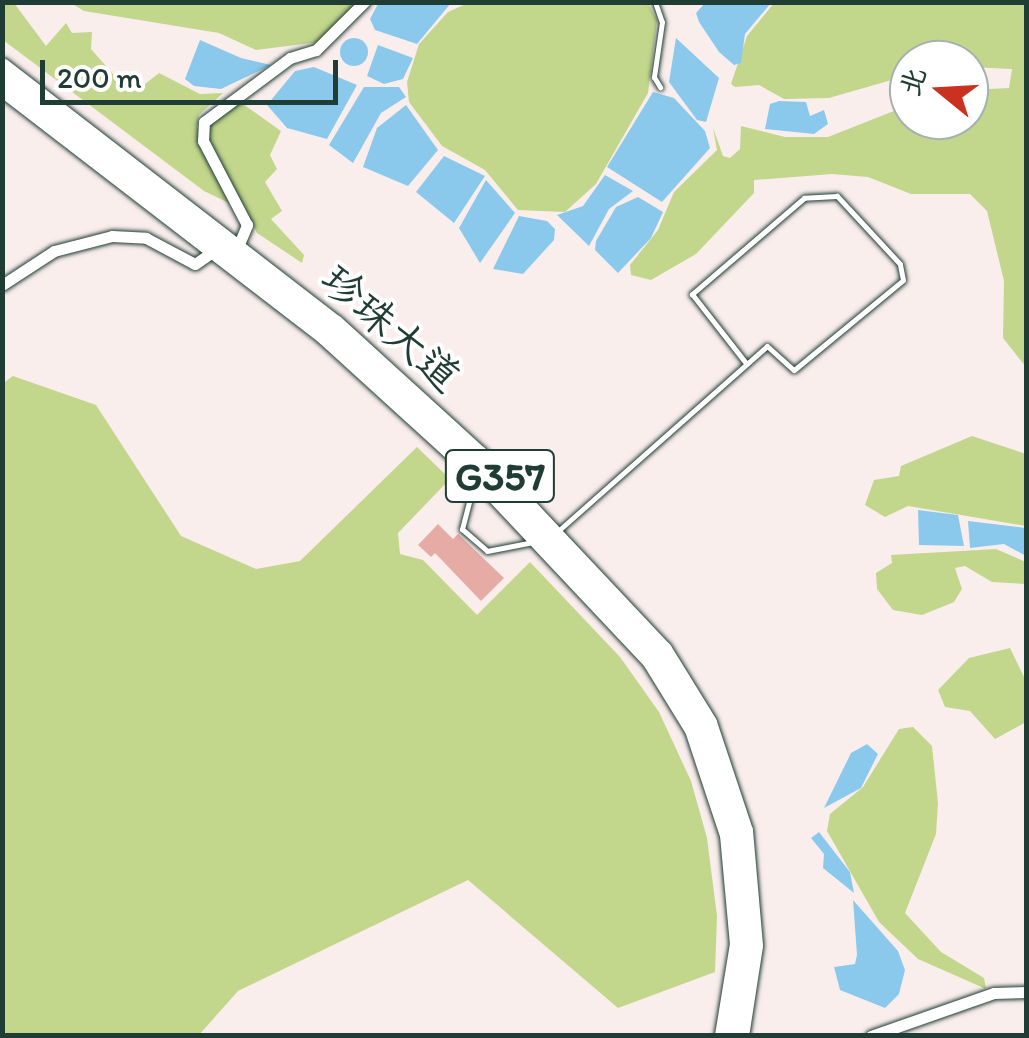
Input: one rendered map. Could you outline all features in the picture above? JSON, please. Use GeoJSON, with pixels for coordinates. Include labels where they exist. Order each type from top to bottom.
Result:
{"type":"FeatureCollection","features":[{"type":"Feature","properties":{"kind":"highway","name":"珍珠大道"},"geometry":{"type":"LineString","coordinates":[[2,67],[239,244],[420,398],[548,537],[663,650],[694,696],[722,756],[744,832],[754,908],[751,984],[740,1036]]}},
{"type":"Feature","properties":{"kind":"highway","name":"珍珠大道"},"geometry":{"type":"LineString","coordinates":[[2,87],[218,248],[548,537],[650,660],[707,761],[729,834],[738,909],[735,982],[724,1036]]}},
{"type":"Feature","properties":{"kind":"street"},"geometry":{"type":"LineString","coordinates":[[2,285],[54,251],[112,236],[146,238],[194,264],[218,248],[239,244],[247,225],[203,141],[204,122],[290,58],[316,50],[364,2]]}},
{"type":"Feature","properties":{"kind":"street"},"geometry":{"type":"LineString","coordinates":[[871,1036],[994,992],[1026,994]]}},
{"type":"Feature","properties":{"kind":"street"},"geometry":{"type":"LineString","coordinates":[[885,1036],[995,997],[1026,994]]}},
{"type":"Feature","properties":{"kind":"lane"},"geometry":{"type":"LineString","coordinates":[[655,2],[662,22],[654,77],[660,87]]}},
{"type":"Feature","properties":{"kind":"lane"},"geometry":{"type":"LineString","coordinates":[[477,475],[462,529],[487,551],[548,537],[767,346],[794,370],[903,280],[900,264],[838,196],[804,198],[692,294],[746,363]]}},
{"type":"Feature","properties":{"kind":"green space"},"geometry":{"type":"Polygon","coordinates":[[[2,3],[14,3],[46,46],[66,23],[72,33],[92,32],[91,49],[126,89],[140,88],[159,73],[200,94],[223,93],[199,115],[197,127],[231,204],[204,191],[3,40],[2,3]]]}},
{"type":"Feature","properties":{"kind":"green space"},"geometry":{"type":"Polygon","coordinates":[[[71,3],[356,3],[319,42],[256,50],[219,33],[84,11],[71,3]]]}},
{"type":"Feature","properties":{"kind":"green space"},"geometry":{"type":"Polygon","coordinates":[[[468,3],[648,3],[657,20],[648,93],[596,184],[565,212],[518,210],[485,170],[442,146],[409,102],[407,82],[419,44],[448,12],[468,3]]]}},
{"type":"Feature","properties":{"kind":"green space"},"geometry":{"type":"Polygon","coordinates":[[[774,3],[1026,3],[1026,367],[1003,338],[1004,281],[987,211],[970,194],[911,194],[868,177],[832,174],[754,180],[754,193],[696,254],[651,280],[631,275],[630,265],[658,230],[674,192],[717,150],[713,128],[723,156],[730,158],[740,149],[741,126],[785,137],[828,137],[889,113],[889,140],[989,140],[989,89],[1009,88],[1012,69],[989,68],[989,40],[889,40],[889,81],[829,98],[784,99],[759,85],[731,84],[747,36],[774,3]]]}},
{"type":"Feature","properties":{"kind":"green space"},"geometry":{"type":"Polygon","coordinates":[[[236,99],[281,131],[270,155],[277,169],[265,182],[282,211],[271,219],[304,255],[302,263],[257,233],[207,135],[207,123],[236,99]]]}},
{"type":"Feature","properties":{"kind":"green space"},"geometry":{"type":"Polygon","coordinates":[[[13,376],[96,405],[181,536],[256,569],[300,561],[417,447],[450,479],[398,533],[400,554],[423,560],[477,615],[530,562],[620,657],[659,712],[691,781],[707,838],[717,916],[715,972],[618,1008],[468,880],[238,991],[199,1035],[3,1035],[2,384],[13,376]]]}},
{"type":"Feature","properties":{"kind":"green space"},"geometry":{"type":"Polygon","coordinates":[[[972,436],[1026,454],[1026,526],[908,506],[885,517],[865,505],[874,480],[899,476],[901,466],[972,436]]]}},
{"type":"Feature","properties":{"kind":"green space"},"geometry":{"type":"Polygon","coordinates":[[[996,549],[1026,562],[1026,584],[992,582],[965,566],[955,568],[962,589],[954,602],[922,615],[893,610],[877,589],[876,573],[892,563],[891,555],[996,549]]]}},
{"type":"Feature","properties":{"kind":"green space"},"geometry":{"type":"Polygon","coordinates":[[[1010,648],[1026,681],[1026,722],[995,739],[970,711],[945,707],[938,690],[969,658],[1010,648]]]}},
{"type":"Feature","properties":{"kind":"green space"},"geometry":{"type":"Polygon","coordinates":[[[913,727],[932,746],[938,803],[936,834],[905,913],[941,952],[984,978],[986,989],[918,959],[879,922],[827,831],[830,814],[863,787],[899,729],[913,727]]]}},
{"type":"Feature","properties":{"kind":"water"},"geometry":{"type":"Polygon","coordinates":[[[379,2],[451,3],[417,44],[375,30],[370,19],[379,2]]]}},
{"type":"Feature","properties":{"kind":"water"},"geometry":{"type":"Polygon","coordinates":[[[705,3],[771,3],[745,34],[741,63],[734,65],[719,52],[699,22],[696,13],[705,3]]]}},
{"type":"Feature","properties":{"kind":"water"},"geometry":{"type":"Polygon","coordinates":[[[354,38],[364,42],[368,52],[364,62],[354,66],[344,62],[340,52],[344,42],[354,38]]]}},
{"type":"Feature","properties":{"kind":"water"},"geometry":{"type":"Polygon","coordinates":[[[676,38],[719,78],[706,122],[697,120],[669,82],[676,38]]]}},
{"type":"Feature","properties":{"kind":"water"},"geometry":{"type":"Polygon","coordinates":[[[200,40],[241,58],[271,65],[221,89],[194,86],[185,79],[200,40]]]}},
{"type":"Feature","properties":{"kind":"water"},"geometry":{"type":"Polygon","coordinates":[[[378,45],[413,58],[403,79],[384,84],[367,76],[378,45]]]}},
{"type":"Feature","properties":{"kind":"water"},"geometry":{"type":"Polygon","coordinates":[[[314,67],[357,85],[327,139],[287,128],[267,105],[295,71],[314,67]]]}},
{"type":"Feature","properties":{"kind":"water"},"geometry":{"type":"Polygon","coordinates":[[[364,87],[399,87],[406,97],[381,113],[353,163],[329,145],[364,87]]]}},
{"type":"Feature","properties":{"kind":"water"},"geometry":{"type":"Polygon","coordinates":[[[653,92],[674,98],[705,131],[710,148],[662,202],[607,167],[653,92]]]}},
{"type":"Feature","properties":{"kind":"water"},"geometry":{"type":"Polygon","coordinates":[[[806,102],[810,116],[824,110],[828,124],[814,134],[765,129],[770,104],[806,102]]]}},
{"type":"Feature","properties":{"kind":"water"},"geometry":{"type":"Polygon","coordinates":[[[406,105],[438,150],[408,186],[363,167],[377,128],[406,105]]]}},
{"type":"Feature","properties":{"kind":"water"},"geometry":{"type":"Polygon","coordinates":[[[444,156],[485,176],[454,223],[416,192],[444,156]]]}},
{"type":"Feature","properties":{"kind":"water"},"geometry":{"type":"Polygon","coordinates":[[[605,175],[633,191],[609,209],[589,246],[557,215],[583,206],[605,175]]]}},
{"type":"Feature","properties":{"kind":"water"},"geometry":{"type":"Polygon","coordinates":[[[486,180],[515,213],[480,263],[459,228],[486,180]]]}},
{"type":"Feature","properties":{"kind":"water"},"geometry":{"type":"Polygon","coordinates":[[[638,197],[663,212],[651,238],[618,273],[595,250],[596,241],[616,207],[638,197]]]}},
{"type":"Feature","properties":{"kind":"water"},"geometry":{"type":"Polygon","coordinates":[[[519,216],[547,221],[555,229],[554,240],[523,274],[493,269],[519,216]]]}},
{"type":"Feature","properties":{"kind":"water"},"geometry":{"type":"Polygon","coordinates":[[[918,510],[958,515],[964,546],[919,545],[918,510]]]}},
{"type":"Feature","properties":{"kind":"water"},"geometry":{"type":"Polygon","coordinates":[[[968,521],[1026,528],[1026,556],[1004,544],[970,548],[968,521]]]}},
{"type":"Feature","properties":{"kind":"water"},"geometry":{"type":"Polygon","coordinates":[[[867,744],[878,754],[861,788],[824,808],[851,753],[867,744]]]}},
{"type":"Feature","properties":{"kind":"water"},"geometry":{"type":"Polygon","coordinates":[[[819,832],[850,872],[854,893],[823,868],[824,854],[811,838],[819,832]]]}},
{"type":"Feature","properties":{"kind":"water"},"geometry":{"type":"Polygon","coordinates":[[[853,900],[898,951],[905,970],[899,994],[885,1008],[840,990],[834,967],[855,964],[857,955],[853,900]]]}},
{"type":"Feature","properties":{"kind":"building"},"geometry":{"type":"Polygon","coordinates":[[[438,524],[453,539],[458,534],[504,578],[481,601],[435,553],[431,557],[418,545],[438,524]]]}}]}
